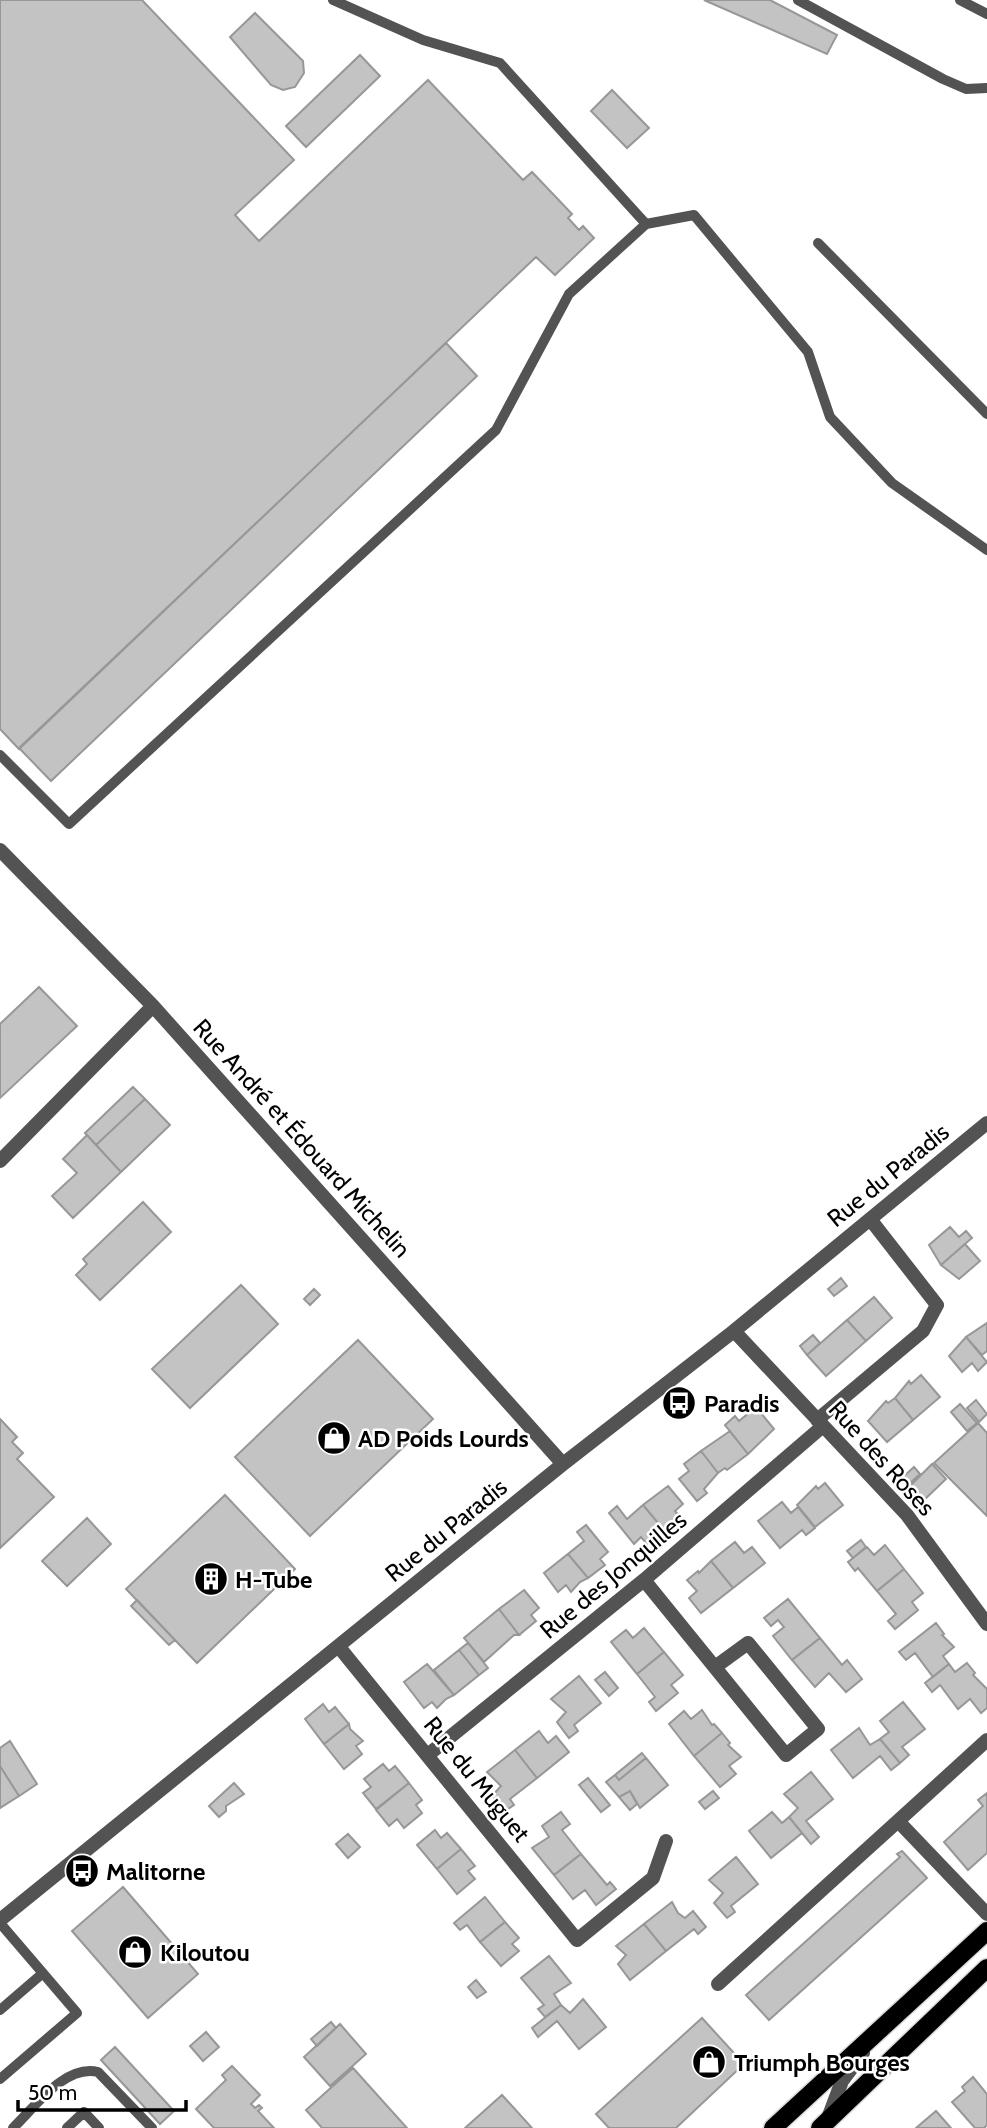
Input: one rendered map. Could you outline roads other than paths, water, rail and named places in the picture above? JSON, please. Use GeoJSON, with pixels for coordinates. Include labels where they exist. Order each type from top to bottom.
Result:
{"type":"FeatureCollection","features":[{"type":"Feature","properties":{"kind":"main road"},"geometry":{"type":"LineString","coordinates":[[773,2128],[887,2020],[987,1931]]}},
{"type":"Feature","properties":{"kind":"main road"},"geometry":{"type":"LineString","coordinates":[[826,2126],[987,1968]]}},
{"type":"Feature","properties":{"kind":"street","name":"Rue André et Édouard Michelin"},"geometry":{"type":"LineString","coordinates":[[0,850],[153,1006],[563,1464]]}},
{"type":"Feature","properties":{"kind":"street"},"geometry":{"type":"LineString","coordinates":[[0,1161],[153,1006]]}},
{"type":"Feature","properties":{"kind":"street","name":"Rue du Paradis"},"geometry":{"type":"LineString","coordinates":[[0,1921],[563,1464],[734,1331],[987,1123]]}},
{"type":"Feature","properties":{"kind":"street","name":"Rue des Jonquilles"},"geometry":{"type":"LineString","coordinates":[[429,1754],[644,1580],[923,1331],[937,1305],[870,1219]]}},
{"type":"Feature","properties":{"kind":"street","name":"Rue des Roses"},"geometry":{"type":"LineString","coordinates":[[734,1331],[907,1515],[987,1624]]}},
{"type":"Feature","properties":{"kind":"street"},"geometry":{"type":"LineString","coordinates":[[644,1580],[786,1755],[818,1729],[748,1643],[715,1667]]}},
{"type":"Feature","properties":{"kind":"street","name":"Rue du Muguet"},"geometry":{"type":"LineString","coordinates":[[339,1647],[429,1754],[577,1940],[653,1878],[666,1841]]}},
{"type":"Feature","properties":{"kind":"street"},"geometry":{"type":"LineString","coordinates":[[719,1984],[987,1740]]}},
{"type":"Feature","properties":{"kind":"street"},"geometry":{"type":"LineString","coordinates":[[898,1821],[987,1914]]}},
{"type":"Feature","properties":{"kind":"street"},"geometry":{"type":"LineString","coordinates":[[826,2126],[842,2081],[887,2020]]}},
{"type":"Feature","properties":{"kind":"lane"},"geometry":{"type":"LineString","coordinates":[[333,0],[423,40],[500,63],[646,224]]}},
{"type":"Feature","properties":{"kind":"lane"},"geometry":{"type":"LineString","coordinates":[[798,0],[943,79],[966,89],[987,88]]}},
{"type":"Feature","properties":{"kind":"lane"},"geometry":{"type":"LineString","coordinates":[[960,0],[987,14]]}},
{"type":"Feature","properties":{"kind":"lane"},"geometry":{"type":"LineString","coordinates":[[0,755],[69,824],[496,430],[569,294],[646,224],[694,215],[808,352],[830,417],[892,483],[987,550]]}},
{"type":"Feature","properties":{"kind":"lane"},"geometry":{"type":"LineString","coordinates":[[818,243],[987,414]]}},
{"type":"Feature","properties":{"kind":"lane"},"geometry":{"type":"LineString","coordinates":[[0,1921],[77,2012],[0,2079]]}},
{"type":"Feature","properties":{"kind":"lane"},"geometry":{"type":"LineString","coordinates":[[0,2010],[43,1973]]}},
{"type":"Feature","properties":{"kind":"lane"},"geometry":{"type":"LineString","coordinates":[[13,2128],[69,2074],[87,2069],[98,2072],[152,2128]]}},
{"type":"Feature","properties":{"kind":"lane"},"geometry":{"type":"LineString","coordinates":[[67,2128],[83,2112],[99,2128]]}},
{"type":"Feature","properties":{"kind":"place","name":"Paradis"},"geometry":{"type":"Point","coordinates":[679,1403]}},
{"type":"Feature","properties":{"kind":"place","name":"AD Poids Lourds"},"geometry":{"type":"Point","coordinates":[334,1438]}},
{"type":"Feature","properties":{"kind":"place","name":"H-Tube"},"geometry":{"type":"Point","coordinates":[211,1579]}},
{"type":"Feature","properties":{"kind":"place","name":"Malitorne"},"geometry":{"type":"Point","coordinates":[82,1871]}},
{"type":"Feature","properties":{"kind":"place","name":"Kiloutou"},"geometry":{"type":"Point","coordinates":[135,1952]}},
{"type":"Feature","properties":{"kind":"place","name":"Triumph Bourges"},"geometry":{"type":"Point","coordinates":[709,2062]}}]}
